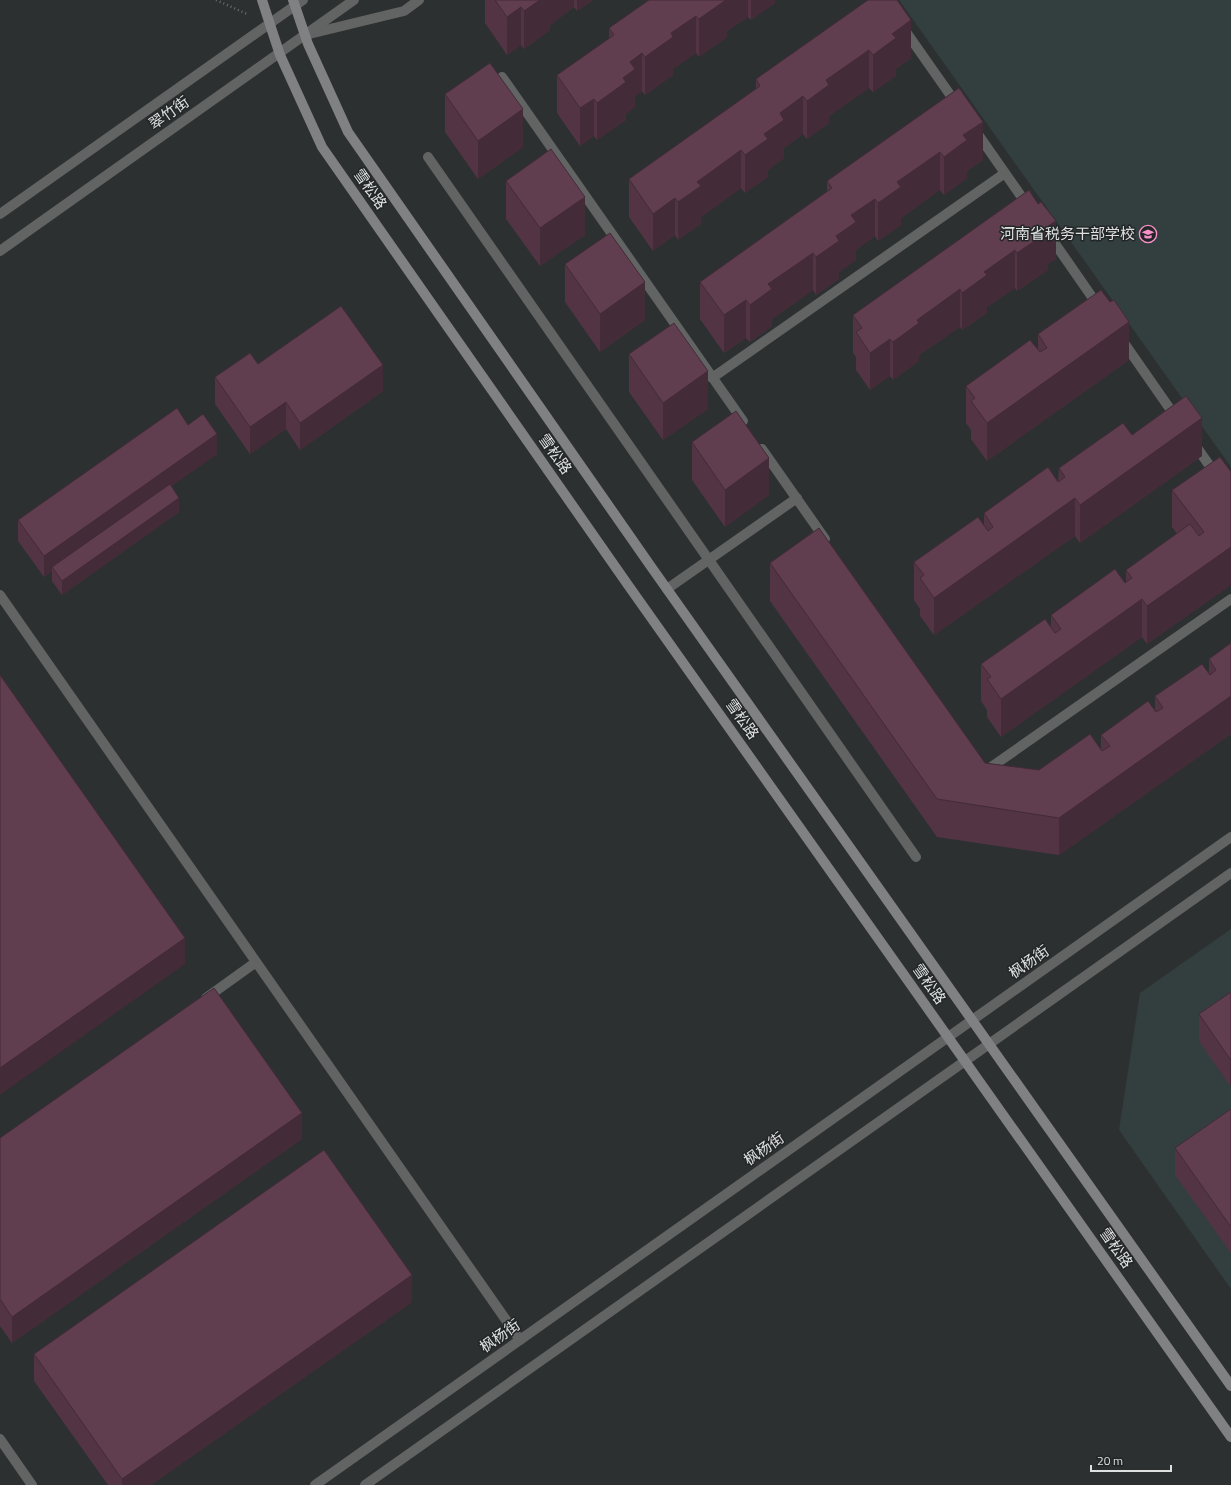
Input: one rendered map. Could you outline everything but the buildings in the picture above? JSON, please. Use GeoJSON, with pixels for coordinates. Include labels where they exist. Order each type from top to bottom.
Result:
{"type":"FeatureCollection","features":[{"type":"Feature","properties":{"kind":"main road","name":"雪松路"},"geometry":{"type":"LineString","coordinates":[[262,0],[280,53],[322,147],[628,585],[1231,1437]]}},
{"type":"Feature","properties":{"kind":"main road","name":"雪松路"},"geometry":{"type":"LineString","coordinates":[[297,2],[305,35],[348,132],[667,589],[1231,1386]]}},
{"type":"Feature","properties":{"kind":"street","name":"翠竹街"},"geometry":{"type":"LineString","coordinates":[[0,251],[354,0]]}},
{"type":"Feature","properties":{"kind":"street"},"geometry":{"type":"LineString","coordinates":[[305,35],[404,11],[419,0]]}},
{"type":"Feature","properties":{"kind":"street","name":"翠竹街"},"geometry":{"type":"LineString","coordinates":[[0,214],[270,24],[297,2]]}},
{"type":"Feature","properties":{"kind":"street"},"geometry":{"type":"LineString","coordinates":[[897,19],[1032,212]]}},
{"type":"Feature","properties":{"kind":"street"},"geometry":{"type":"LineString","coordinates":[[502,77],[748,428]]}},
{"type":"Feature","properties":{"kind":"street"},"geometry":{"type":"LineString","coordinates":[[428,157],[916,857]]}},
{"type":"Feature","properties":{"kind":"street"},"geometry":{"type":"LineString","coordinates":[[712,378],[1005,173]]}},
{"type":"Feature","properties":{"kind":"street"},"geometry":{"type":"LineString","coordinates":[[1041,224],[1104,315]]}},
{"type":"Feature","properties":{"kind":"street"},"geometry":{"type":"LineString","coordinates":[[1118,334],[1181,425]]}},
{"type":"Feature","properties":{"kind":"street"},"geometry":{"type":"LineString","coordinates":[[1190,438],[1231,496]]}},
{"type":"Feature","properties":{"kind":"street"},"geometry":{"type":"LineString","coordinates":[[757,441],[833,550]]}},
{"type":"Feature","properties":{"kind":"street"},"geometry":{"type":"LineString","coordinates":[[667,589],[796,498]]}},
{"type":"Feature","properties":{"kind":"street"},"geometry":{"type":"LineString","coordinates":[[0,595],[520,1340]]}},
{"type":"Feature","properties":{"kind":"street"},"geometry":{"type":"LineString","coordinates":[[978,757],[987,770],[1231,599]]}},
{"type":"Feature","properties":{"kind":"street","name":"枫杨街"},"geometry":{"type":"LineString","coordinates":[[315,1485],[1231,837]]}},
{"type":"Feature","properties":{"kind":"street"},"geometry":{"type":"LineString","coordinates":[[365,1485],[1231,873]]}},
{"type":"Feature","properties":{"kind":"street"},"geometry":{"type":"LineString","coordinates":[[199,1003],[256,962]]}},
{"type":"Feature","properties":{"kind":"street"},"geometry":{"type":"LineString","coordinates":[[0,1439],[32,1485]]}},
{"type":"Feature","properties":{"kind":"path"},"geometry":{"type":"LineString","coordinates":[[216,0],[270,24]]}},
{"type":"Feature","properties":{"kind":"shaded area","name":"河南省税务干部学校"},"geometry":{"type":"Polygon","coordinates":[[[899,0],[1231,0],[1231,467],[899,0]]]}},
{"type":"Feature","properties":{"kind":"shaded area"},"geometry":{"type":"Polygon","coordinates":[[[1231,929],[1231,1289],[1119,1130],[1140,993],[1231,929]]]}},
{"type":"Feature","properties":{"kind":"place","name":"河南省税务干部学校"},"geometry":{"type":"Point","coordinates":[1148,234]}}]}
